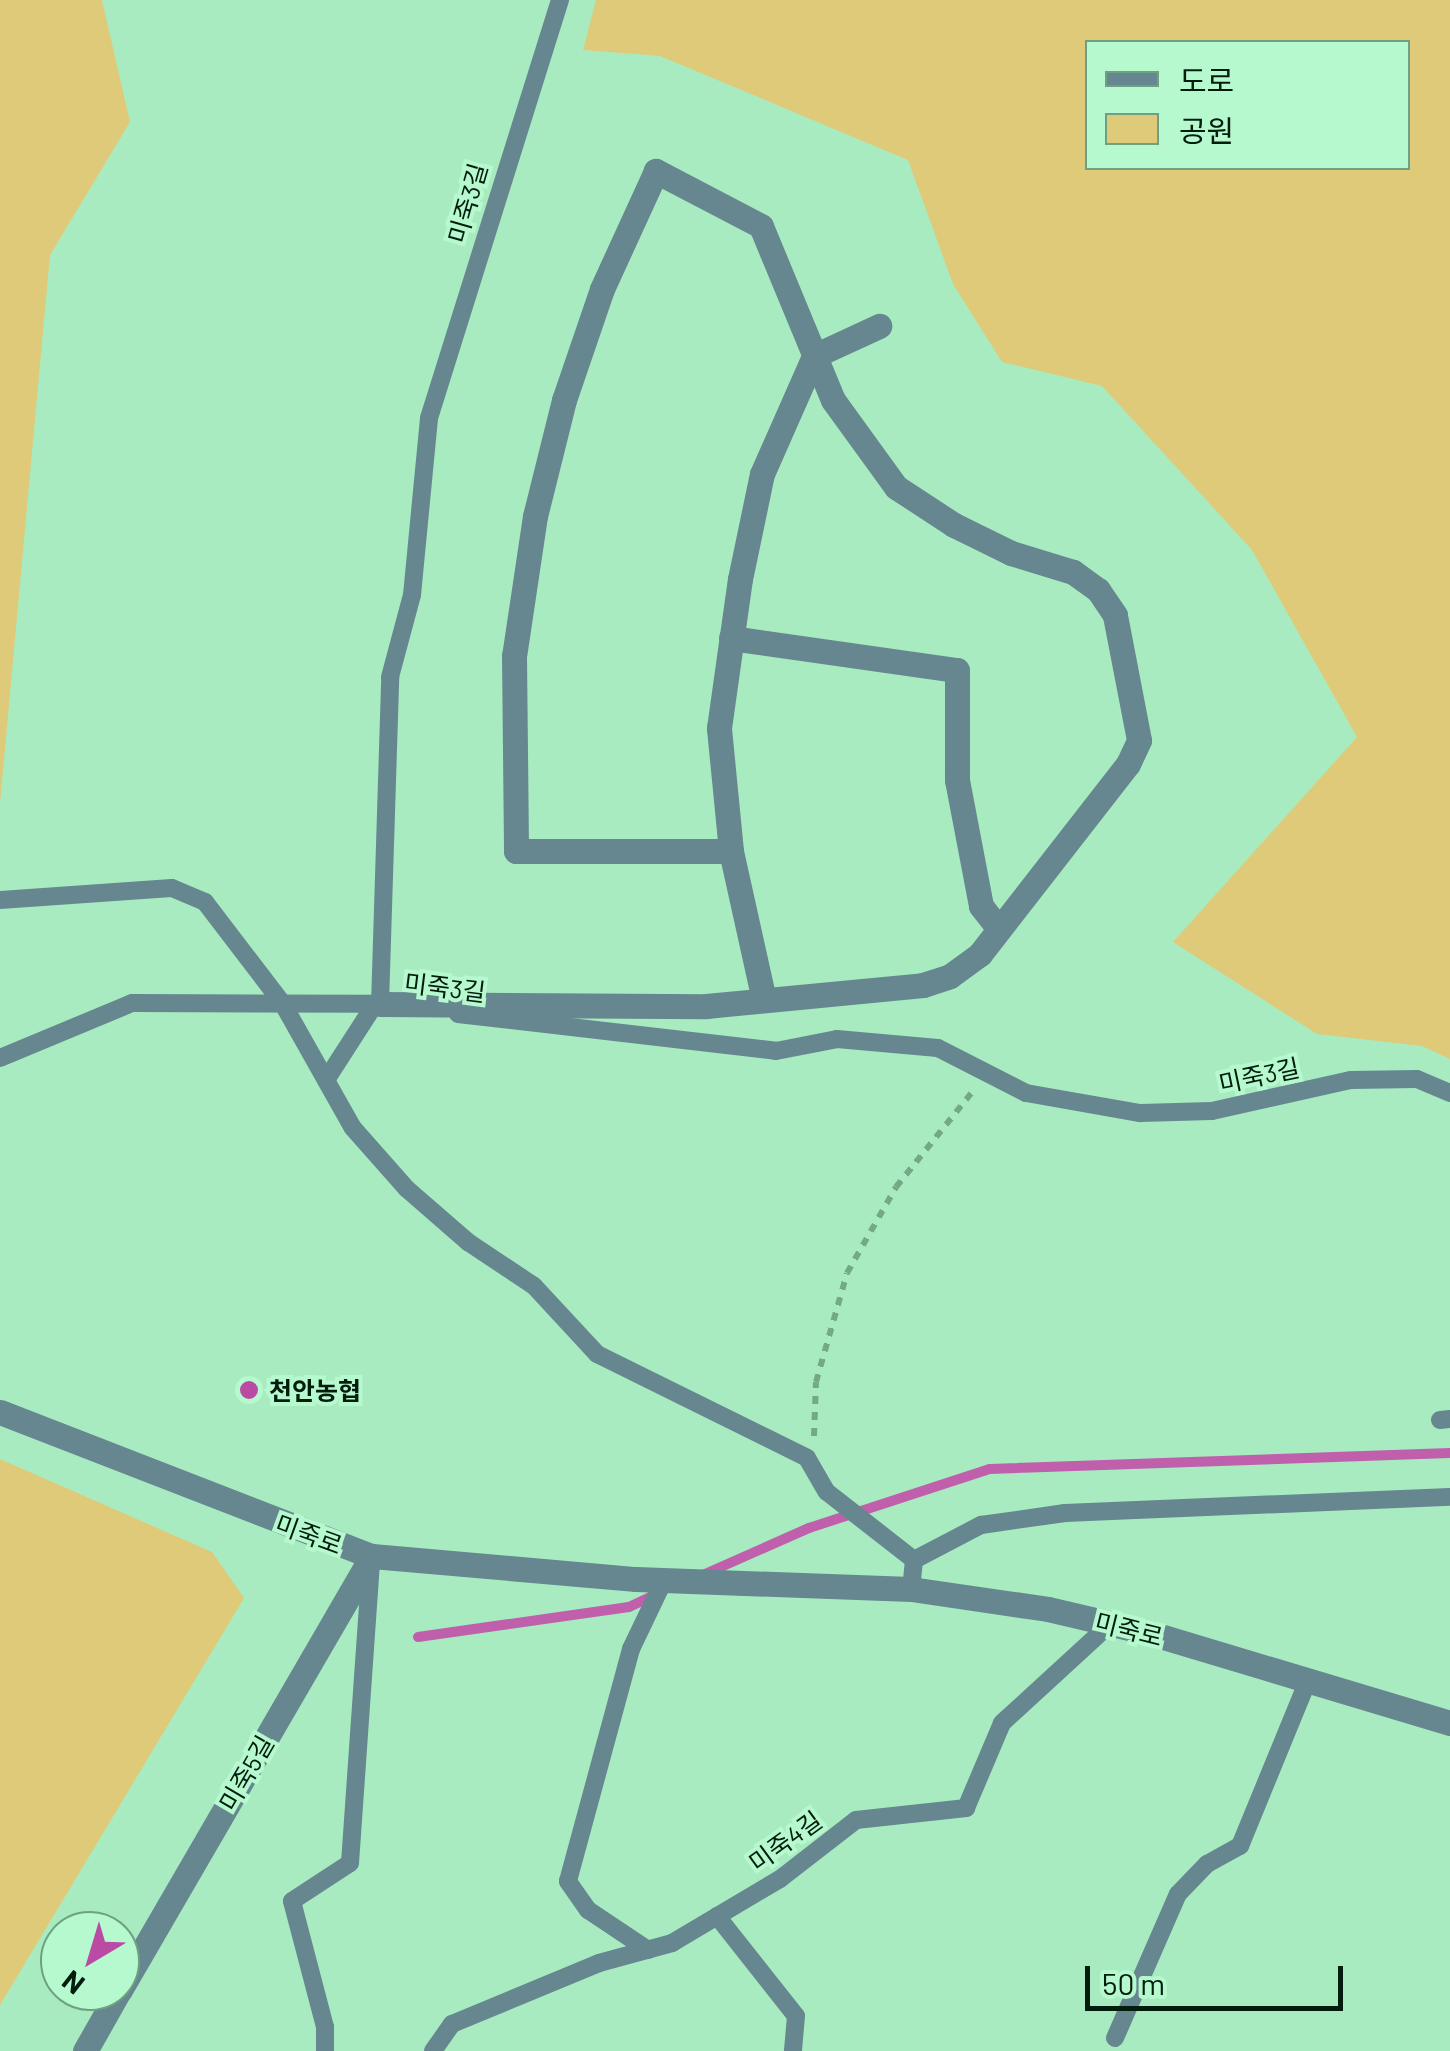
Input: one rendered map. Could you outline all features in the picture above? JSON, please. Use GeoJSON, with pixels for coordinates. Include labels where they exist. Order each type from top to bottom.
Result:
{"type":"FeatureCollection","features":[{"type":"Feature","properties":{"kind":"street"},"geometry":{"type":"LineString","coordinates":[[378,1004],[706,1006],[923,985],[950,976],[1000,928],[1128,764],[1138,740],[1116,615],[1098,590],[1074,572],[1011,553],[896,487],[833,400],[760,226],[656,171],[590,326],[536,516],[514,656],[516,851],[732,850]]}},
{"type":"Feature","properties":{"kind":"street"},"geometry":{"type":"LineString","coordinates":[[764,1000],[732,850],[719,728],[731,638],[762,474],[814,356],[879,326]]}},
{"type":"Feature","properties":{"kind":"street"},"geometry":{"type":"LineString","coordinates":[[731,638],[957,670],[957,780],[981,906],[1000,928]]}},
{"type":"Feature","properties":{"kind":"street","name":"미죽로"},"geometry":{"type":"LineString","coordinates":[[0,1412],[372,1556],[636,1579],[911,1590],[1110,1624],[1450,1724]]}},
{"type":"Feature","properties":{"kind":"street","name":"미죽5길"},"geometry":{"type":"LineString","coordinates":[[140,1956],[372,1556]]}},
{"type":"Feature","properties":{"kind":"street","name":"미죽5길"},"geometry":{"type":"LineString","coordinates":[[84,2051],[108,2011]]}},
{"type":"Feature","properties":{"kind":"lane","name":"미죽3길"},"geometry":{"type":"LineString","coordinates":[[560,0],[429,418],[412,595],[390,677],[378,1004],[776,1052],[837,1039],[938,1048],[1026,1092],[1140,1113],[1212,1111],[1351,1080],[1418,1079],[1450,1094]]}},
{"type":"Feature","properties":{"kind":"lane"},"geometry":{"type":"LineString","coordinates":[[0,900],[172,888],[204,902],[283,1004],[353,1128],[408,1189],[534,1286],[597,1354],[807,1458],[827,1492],[914,1560]]}},
{"type":"Feature","properties":{"kind":"lane"},"geometry":{"type":"LineString","coordinates":[[0,1058],[132,1004],[378,1004]]}},
{"type":"Feature","properties":{"kind":"lane"},"geometry":{"type":"LineString","coordinates":[[326,1080],[378,1004]]}},
{"type":"Feature","properties":{"kind":"lane"},"geometry":{"type":"LineString","coordinates":[[914,1560],[981,1525],[1064,1513],[1450,1496]]}},
{"type":"Feature","properties":{"kind":"lane"},"geometry":{"type":"LineString","coordinates":[[325,2051],[325,2027],[292,1901],[350,1863],[372,1556]]}},
{"type":"Feature","properties":{"kind":"lane"},"geometry":{"type":"LineString","coordinates":[[911,1590],[914,1560]]}},
{"type":"Feature","properties":{"kind":"lane"},"geometry":{"type":"LineString","coordinates":[[648,1950],[588,1910],[568,1881],[630,1649],[664,1580]]}},
{"type":"Feature","properties":{"kind":"lane","name":"미죽4길"},"geometry":{"type":"LineString","coordinates":[[433,2051],[452,2024],[648,1950],[717,1916],[856,1820],[966,1808],[1002,1723],[1110,1624]]}},
{"type":"Feature","properties":{"kind":"lane"},"geometry":{"type":"LineString","coordinates":[[1114,2038],[1178,1894],[1207,1864],[1240,1846],[1308,1683]]}},
{"type":"Feature","properties":{"kind":"lane"},"geometry":{"type":"LineString","coordinates":[[717,1916],[796,2016],[793,2051]]}},
{"type":"Feature","properties":{"kind":"path"},"geometry":{"type":"LineString","coordinates":[[812,1467],[816,1382],[848,1273],[896,1188],[989,1073]]}},
{"type":"Feature","properties":{"kind":"green space"},"geometry":{"type":"Polygon","coordinates":[[[0,0],[102,0],[130,122],[50,255],[0,803],[0,0]]]}},
{"type":"Feature","properties":{"kind":"green space"},"geometry":{"type":"Polygon","coordinates":[[[596,0],[1450,0],[1450,1059],[1422,1046],[1317,1034],[1173,942],[1357,737],[1252,550],[1102,386],[1002,362],[953,284],[908,160],[660,56],[583,50],[596,0]]]}},
{"type":"Feature","properties":{"kind":"green space"},"geometry":{"type":"Polygon","coordinates":[[[0,1459],[212,1552],[244,1598],[56,1911],[40,1911],[40,1938],[0,2005],[0,1459]]]}},
{"type":"Feature","properties":{"kind":"waterway"},"geometry":{"type":"LineString","coordinates":[[705,1574],[809,1528],[990,1469],[1450,1453]]}},
{"type":"Feature","properties":{"kind":"waterway"},"geometry":{"type":"LineString","coordinates":[[418,1637],[629,1607],[657,1594]]}},
{"type":"Feature","properties":{"kind":"place","name":"천안농협"},"geometry":{"type":"Point","coordinates":[249,1390]}}]}
